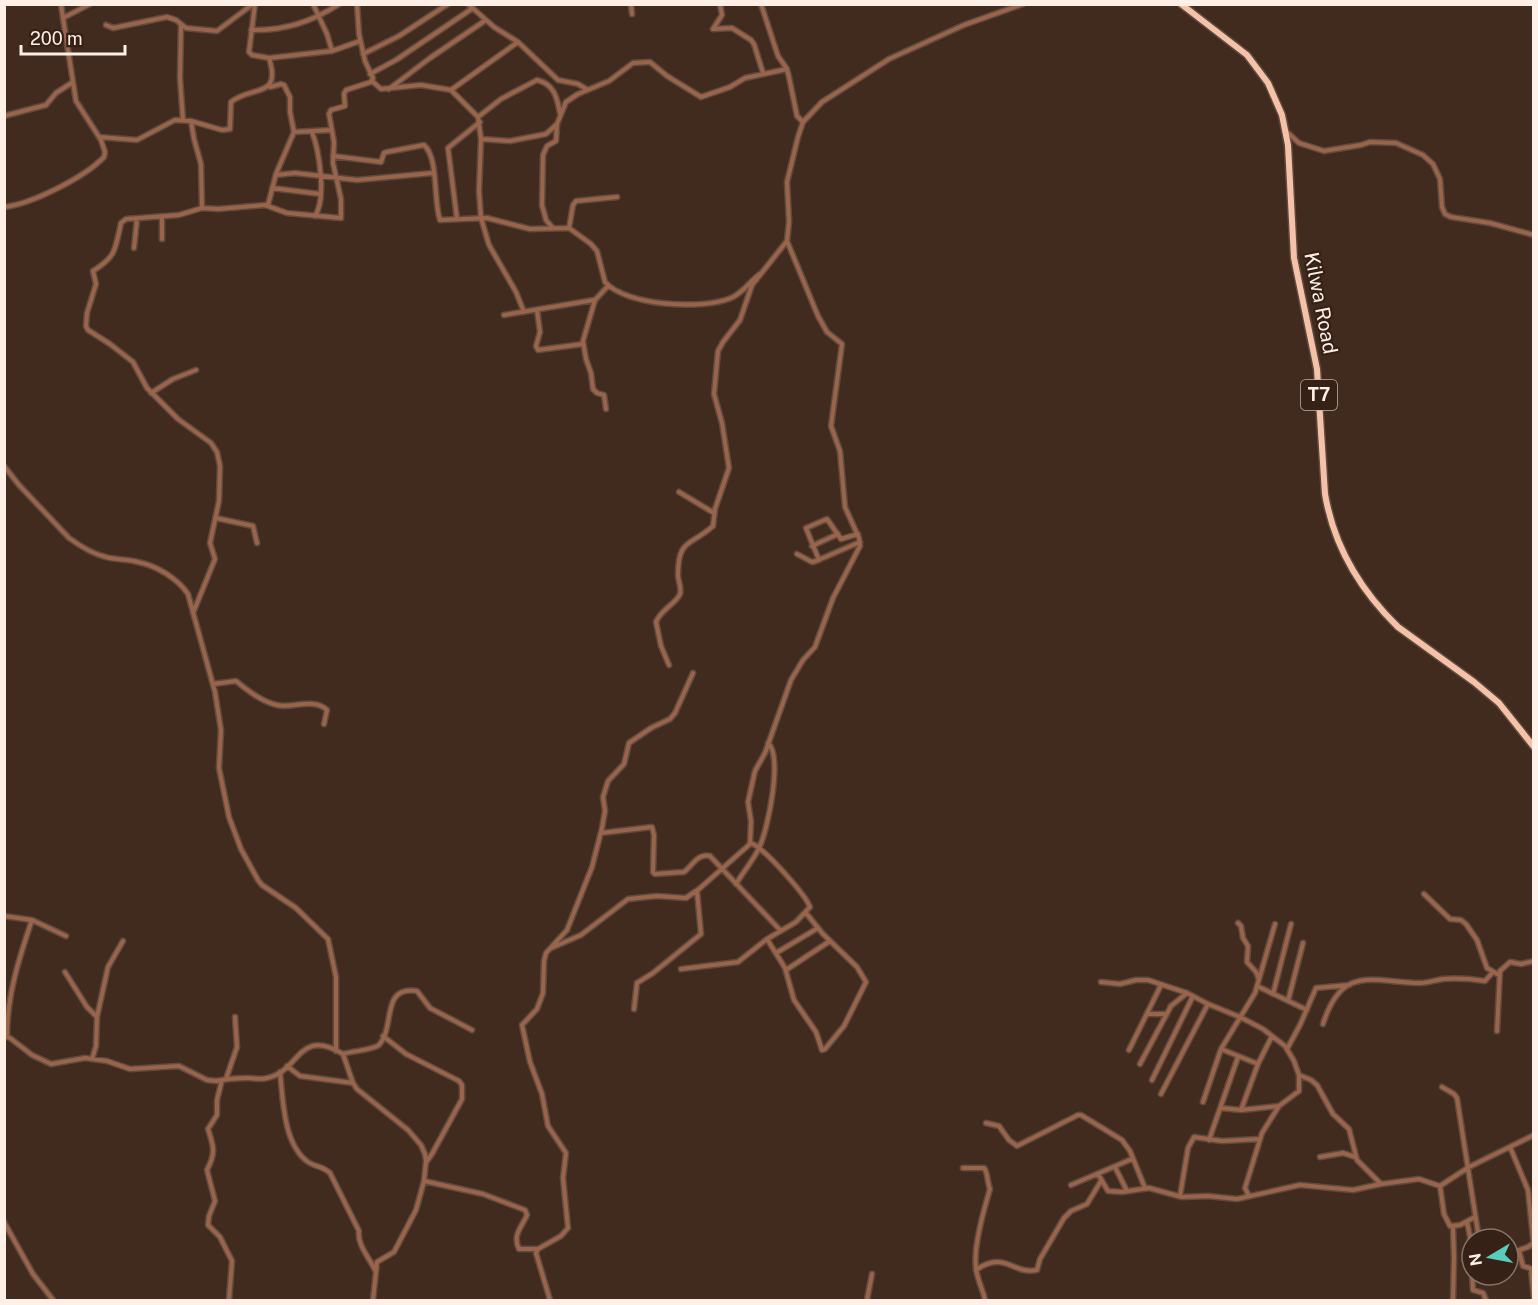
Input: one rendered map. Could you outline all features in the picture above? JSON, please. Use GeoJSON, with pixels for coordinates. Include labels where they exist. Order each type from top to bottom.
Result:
{"type":"FeatureCollection","features":[{"type":"Feature","properties":{"kind":"highway","name":"Kilwa Road"},"geometry":{"type":"LineString","coordinates":[[1181,4],[1247,55],[1268,83],[1277,101],[1287,132],[1293,249],[1317,369],[1325,494],[1336,539],[1345,558],[1364,588],[1387,616],[1398,627],[1492,697],[1530,737],[1533,747]]}},
{"type":"Feature","properties":{"kind":"street"},"geometry":{"type":"LineString","coordinates":[[4,207],[36,198],[68,182],[104,157],[105,152],[99,137],[76,101],[61,4]]}},
{"type":"Feature","properties":{"kind":"street"},"geometry":{"type":"LineString","coordinates":[[63,18],[90,4]]}},
{"type":"Feature","properties":{"kind":"street"},"geometry":{"type":"LineString","coordinates":[[106,25],[113,28],[167,17],[173,18],[186,28],[217,31],[254,4]]}},
{"type":"Feature","properties":{"kind":"street"},"geometry":{"type":"LineString","coordinates":[[254,4],[250,54],[269,58],[332,51],[360,41]]}},
{"type":"Feature","properties":{"kind":"street"},"geometry":{"type":"LineString","coordinates":[[313,4],[332,51]]}},
{"type":"Feature","properties":{"kind":"street"},"geometry":{"type":"LineString","coordinates":[[251,30],[280,29],[318,16],[339,4]]}},
{"type":"Feature","properties":{"kind":"street"},"geometry":{"type":"LineString","coordinates":[[357,4],[363,54],[372,81],[377,88],[389,89],[421,85],[451,90],[479,119],[481,139],[478,191],[481,218],[489,245],[516,292],[524,312]]}},
{"type":"Feature","properties":{"kind":"street"},"geometry":{"type":"LineString","coordinates":[[363,54],[399,36],[448,4]]}},
{"type":"Feature","properties":{"kind":"street"},"geometry":{"type":"LineString","coordinates":[[468,4],[486,20],[518,42],[558,80],[578,84],[589,90]]}},
{"type":"Feature","properties":{"kind":"street"},"geometry":{"type":"LineString","coordinates":[[631,4],[632,14]]}},
{"type":"Feature","properties":{"kind":"street"},"geometry":{"type":"LineString","coordinates":[[720,4],[722,15],[713,29],[732,28],[751,40],[763,73]]}},
{"type":"Feature","properties":{"kind":"street"},"geometry":{"type":"LineString","coordinates":[[761,4],[778,56],[787,69],[797,116],[803,122]]}},
{"type":"Feature","properties":{"kind":"street"},"geometry":{"type":"LineString","coordinates":[[551,948],[581,935],[629,898],[657,896],[684,899],[697,891],[751,843],[748,798],[755,771],[764,756],[791,680],[803,660],[815,647],[833,598],[856,555],[860,542],[845,507],[840,451],[831,424],[842,344],[827,332],[818,316],[787,241],[789,222],[787,182],[803,122],[822,102],[889,59],[964,25],[1023,4]]}},
{"type":"Feature","properties":{"kind":"street"},"geometry":{"type":"LineString","coordinates":[[370,74],[396,60],[473,8]]}},
{"type":"Feature","properties":{"kind":"street"},"geometry":{"type":"LineString","coordinates":[[389,89],[486,20]]}},
{"type":"Feature","properties":{"kind":"street"},"geometry":{"type":"LineString","coordinates":[[181,24],[180,78],[183,120]]}},
{"type":"Feature","properties":{"kind":"street"},"geometry":{"type":"LineString","coordinates":[[451,90],[518,42]]}},
{"type":"Feature","properties":{"kind":"street"},"geometry":{"type":"LineString","coordinates":[[269,58],[272,72],[269,87]]}},
{"type":"Feature","properties":{"kind":"street"},"geometry":{"type":"LineString","coordinates":[[553,228],[548,223],[543,208],[544,152],[556,141],[557,124],[566,102],[609,81],[636,62],[650,62],[667,76],[701,97],[730,87],[742,79],[787,69]]}},
{"type":"Feature","properties":{"kind":"street"},"geometry":{"type":"LineString","coordinates":[[457,219],[448,148],[501,99],[536,80],[554,90],[560,117]]}},
{"type":"Feature","properties":{"kind":"street"},"geometry":{"type":"LineString","coordinates":[[4,116],[46,105],[56,93],[74,81]]}},
{"type":"Feature","properties":{"kind":"street"},"geometry":{"type":"LineString","coordinates":[[193,613],[215,559],[210,543],[216,518],[220,475],[217,452],[211,443],[188,427],[151,393],[133,363],[86,326],[88,306],[96,284],[93,271],[112,257],[123,220],[184,214],[202,208],[268,206],[281,211],[341,218],[329,114],[331,110],[345,106],[346,90],[372,81]]}},
{"type":"Feature","properties":{"kind":"street"},"geometry":{"type":"LineString","coordinates":[[99,137],[137,140],[168,122],[183,120],[228,130],[231,125],[229,107],[231,102],[246,93],[281,84],[290,97],[294,132],[276,175],[268,206]]}},
{"type":"Feature","properties":{"kind":"street"},"geometry":{"type":"LineString","coordinates":[[191,121],[201,164],[202,208]]}},
{"type":"Feature","properties":{"kind":"street"},"geometry":{"type":"LineString","coordinates":[[481,139],[503,141],[534,137],[549,132],[557,124]]}},
{"type":"Feature","properties":{"kind":"street"},"geometry":{"type":"LineString","coordinates":[[294,132],[331,130]]}},
{"type":"Feature","properties":{"kind":"street"},"geometry":{"type":"LineString","coordinates":[[312,132],[319,154],[320,176],[320,207],[315,216]]}},
{"type":"Feature","properties":{"kind":"street"},"geometry":{"type":"LineString","coordinates":[[1287,132],[1299,143],[1326,151],[1372,142],[1396,143],[1423,154],[1433,164],[1440,179],[1442,207],[1445,214],[1533,235]]}},
{"type":"Feature","properties":{"kind":"street"},"geometry":{"type":"LineString","coordinates":[[333,156],[381,162],[384,153],[424,144],[431,155],[440,219],[481,218],[499,220],[530,229],[569,228],[597,251],[602,277],[608,286],[634,299],[682,304],[706,303],[733,297],[760,274]]}},
{"type":"Feature","properties":{"kind":"street"},"geometry":{"type":"LineString","coordinates":[[276,175],[295,173],[366,179],[433,173]]}},
{"type":"Feature","properties":{"kind":"street"},"geometry":{"type":"LineString","coordinates":[[272,188],[320,194]]}},
{"type":"Feature","properties":{"kind":"street"},"geometry":{"type":"LineString","coordinates":[[569,228],[573,205],[576,201],[617,197]]}},
{"type":"Feature","properties":{"kind":"street"},"geometry":{"type":"LineString","coordinates":[[162,216],[162,239]]}},
{"type":"Feature","properties":{"kind":"street"},"geometry":{"type":"LineString","coordinates":[[134,248],[137,219]]}},
{"type":"Feature","properties":{"kind":"street"},"geometry":{"type":"LineString","coordinates":[[669,664],[661,646],[656,622],[680,593],[678,575],[681,550],[690,540],[712,527],[714,513],[729,468],[722,423],[714,394],[718,351],[740,320],[751,289],[760,274],[787,241]]}},
{"type":"Feature","properties":{"kind":"street"},"geometry":{"type":"LineString","coordinates":[[606,409],[604,395],[593,389],[591,371],[583,344],[595,300],[608,286]]}},
{"type":"Feature","properties":{"kind":"street"},"geometry":{"type":"LineString","coordinates":[[504,315],[595,300]]}},
{"type":"Feature","properties":{"kind":"street"},"geometry":{"type":"LineString","coordinates":[[537,310],[540,332],[536,346],[538,350],[583,344]]}},
{"type":"Feature","properties":{"kind":"street"},"geometry":{"type":"LineString","coordinates":[[151,393],[173,379],[196,370]]}},
{"type":"Feature","properties":{"kind":"street"},"geometry":{"type":"LineString","coordinates":[[4,466],[69,538],[105,557],[140,562],[170,576],[188,594],[213,684],[220,720],[220,778],[230,817],[241,849],[262,885],[286,900],[310,920],[331,946],[337,984],[336,1051]]}},
{"type":"Feature","properties":{"kind":"street"},"geometry":{"type":"LineString","coordinates":[[679,492],[714,513]]}},
{"type":"Feature","properties":{"kind":"street"},"geometry":{"type":"LineString","coordinates":[[216,518],[253,526],[257,543]]}},
{"type":"Feature","properties":{"kind":"street"},"geometry":{"type":"LineString","coordinates":[[819,560],[806,531],[811,525],[827,519],[841,539],[858,534]]}},
{"type":"Feature","properties":{"kind":"street"},"geometry":{"type":"LineString","coordinates":[[812,546],[838,534]]}},
{"type":"Feature","properties":{"kind":"street"},"geometry":{"type":"LineString","coordinates":[[797,554],[812,562],[860,542]]}},
{"type":"Feature","properties":{"kind":"street"},"geometry":{"type":"LineString","coordinates":[[424,1181],[483,1194],[525,1210],[527,1215],[518,1231],[516,1241],[519,1249],[538,1249],[561,1236],[568,1228],[563,1178],[566,1153],[548,1126],[542,1094],[530,1062],[522,1029],[524,1021],[537,1009],[543,993],[546,953],[567,930],[592,867],[601,833],[605,811],[605,789],[609,779],[624,764],[629,744],[642,733],[672,717],[693,673]]}},
{"type":"Feature","properties":{"kind":"street"},"geometry":{"type":"LineString","coordinates":[[213,684],[236,681],[247,690],[279,706],[299,704],[324,707],[327,710],[324,724]]}},
{"type":"Feature","properties":{"kind":"street"},"geometry":{"type":"LineString","coordinates":[[736,884],[759,848],[767,825],[772,802],[773,755],[772,747],[768,743]]}},
{"type":"Feature","properties":{"kind":"street"},"geometry":{"type":"LineString","coordinates":[[601,833],[652,827],[653,872],[656,874],[684,872],[698,858],[705,855],[710,856],[781,931]]}},
{"type":"Feature","properties":{"kind":"street"},"geometry":{"type":"LineString","coordinates":[[681,969],[737,962],[806,913],[810,905],[787,876],[751,843]]}},
{"type":"Feature","properties":{"kind":"street"},"geometry":{"type":"LineString","coordinates":[[634,1009],[637,983],[701,935],[697,891]]}},
{"type":"Feature","properties":{"kind":"street"},"geometry":{"type":"LineString","coordinates":[[1424,894],[1450,919],[1461,920],[1466,924],[1477,940],[1485,963],[1492,972],[1499,975]]}},
{"type":"Feature","properties":{"kind":"street"},"geometry":{"type":"LineString","coordinates":[[767,939],[786,970],[794,1000],[816,1032],[822,1050],[825,1049],[844,1026],[866,984],[857,967],[806,913]]}},
{"type":"Feature","properties":{"kind":"street"},"geometry":{"type":"LineString","coordinates":[[4,916],[32,920],[66,936]]}},
{"type":"Feature","properties":{"kind":"street"},"geometry":{"type":"LineString","coordinates":[[32,920],[12,986],[6,1036],[22,1049],[51,1064],[75,1059],[92,1059],[107,1061],[130,1069],[180,1066],[207,1080],[268,1078],[280,1072],[299,1053],[317,1045],[324,1045],[343,1054],[374,1048],[383,1036],[395,996],[413,990],[417,991],[429,1008],[437,1014],[472,1030]]}},
{"type":"Feature","properties":{"kind":"street"},"geometry":{"type":"LineString","coordinates":[[1238,923],[1248,946],[1248,964],[1256,972],[1259,980]]}},
{"type":"Feature","properties":{"kind":"street"},"geometry":{"type":"LineString","coordinates":[[1203,1102],[1221,1049],[1257,986],[1275,924]]}},
{"type":"Feature","properties":{"kind":"street"},"geometry":{"type":"LineString","coordinates":[[1273,994],[1291,924]]}},
{"type":"Feature","properties":{"kind":"street"},"geometry":{"type":"LineString","coordinates":[[777,953],[818,928]]}},
{"type":"Feature","properties":{"kind":"street"},"geometry":{"type":"LineString","coordinates":[[92,1059],[96,1047],[97,1017],[108,967],[123,941]]}},
{"type":"Feature","properties":{"kind":"street"},"geometry":{"type":"LineString","coordinates":[[786,970],[830,941]]}},
{"type":"Feature","properties":{"kind":"street"},"geometry":{"type":"LineString","coordinates":[[1288,1001],[1303,943]]}},
{"type":"Feature","properties":{"kind":"street"},"geometry":{"type":"LineString","coordinates":[[1497,1031],[1500,1000],[1499,975],[1502,968],[1510,962],[1521,964],[1533,962]]}},
{"type":"Feature","properties":{"kind":"street"},"geometry":{"type":"LineString","coordinates":[[64,972],[97,1017]]}},
{"type":"Feature","properties":{"kind":"street"},"geometry":{"type":"LineString","coordinates":[[1287,1049],[1316,988],[1352,984],[1376,978],[1423,983],[1450,979],[1485,981],[1492,972]]}},
{"type":"Feature","properties":{"kind":"street"},"geometry":{"type":"LineString","coordinates":[[1101,982],[1120,984],[1144,979],[1187,993],[1240,1017],[1272,1036],[1287,1049],[1299,1076],[1299,1091],[1280,1106],[1260,1139],[1245,1188],[1249,1196]]}},
{"type":"Feature","properties":{"kind":"street"},"geometry":{"type":"LineString","coordinates":[[1323,1024],[1333,998],[1352,984]]}},
{"type":"Feature","properties":{"kind":"street"},"geometry":{"type":"LineString","coordinates":[[1129,1050],[1161,985]]}},
{"type":"Feature","properties":{"kind":"street"},"geometry":{"type":"LineString","coordinates":[[1257,986],[1306,1010]]}},
{"type":"Feature","properties":{"kind":"street"},"geometry":{"type":"LineString","coordinates":[[1140,1064],[1167,1014],[1175,1002],[1187,993]]}},
{"type":"Feature","properties":{"kind":"street"},"geometry":{"type":"LineString","coordinates":[[1152,1080],[1193,996]]}},
{"type":"Feature","properties":{"kind":"street"},"geometry":{"type":"LineString","coordinates":[[1161,1094],[1208,1004]]}},
{"type":"Feature","properties":{"kind":"street"},"geometry":{"type":"LineString","coordinates":[[1148,1014],[1167,1014]]}},
{"type":"Feature","properties":{"kind":"street"},"geometry":{"type":"LineString","coordinates":[[229,1300],[231,1261],[220,1237],[208,1225],[215,1201],[207,1170],[212,1162],[214,1150],[208,1129],[218,1114],[217,1100],[237,1047],[235,1017]]}},
{"type":"Feature","properties":{"kind":"street"},"geometry":{"type":"LineString","coordinates":[[383,1036],[406,1054],[459,1081],[462,1086],[462,1099],[426,1161]]}},
{"type":"Feature","properties":{"kind":"street"},"geometry":{"type":"LineString","coordinates":[[1241,1110],[1258,1064],[1272,1036]]}},
{"type":"Feature","properties":{"kind":"street"},"geometry":{"type":"LineString","coordinates":[[1221,1049],[1258,1064]]}},
{"type":"Feature","properties":{"kind":"street"},"geometry":{"type":"LineString","coordinates":[[343,1054],[353,1083],[363,1095],[408,1130],[421,1145],[426,1161],[424,1181],[416,1210],[398,1247],[394,1252],[379,1259],[375,1271],[373,1300]]}},
{"type":"Feature","properties":{"kind":"street"},"geometry":{"type":"LineString","coordinates":[[1209,1140],[1238,1057]]}},
{"type":"Feature","properties":{"kind":"street"},"geometry":{"type":"LineString","coordinates":[[287,1066],[300,1076],[353,1083]]}},
{"type":"Feature","properties":{"kind":"street"},"geometry":{"type":"LineString","coordinates":[[280,1072],[289,1133],[308,1163],[322,1167],[330,1173],[358,1231],[358,1241],[375,1271]]}},
{"type":"Feature","properties":{"kind":"street"},"geometry":{"type":"LineString","coordinates":[[1299,1076],[1317,1085],[1333,1114],[1349,1129],[1353,1137],[1356,1157]]}},
{"type":"Feature","properties":{"kind":"street"},"geometry":{"type":"LineString","coordinates":[[1442,1087],[1454,1094],[1456,1098],[1469,1167],[1477,1227]]}},
{"type":"Feature","properties":{"kind":"street"},"geometry":{"type":"LineString","coordinates":[[1221,1108],[1241,1110],[1280,1106]]}},
{"type":"Feature","properties":{"kind":"street"},"geometry":{"type":"LineString","coordinates":[[986,1123],[999,1126],[1009,1140],[1017,1146],[1080,1115],[1122,1140],[1145,1188]]}},
{"type":"Feature","properties":{"kind":"street"},"geometry":{"type":"LineString","coordinates":[[1440,1186],[1469,1167],[1533,1135]]}},
{"type":"Feature","properties":{"kind":"street"},"geometry":{"type":"LineString","coordinates":[[1180,1196],[1190,1141],[1196,1136],[1209,1140],[1260,1139]]}},
{"type":"Feature","properties":{"kind":"street"},"geometry":{"type":"LineString","coordinates":[[1510,1147],[1528,1190],[1533,1245]]}},
{"type":"Feature","properties":{"kind":"street"},"geometry":{"type":"LineString","coordinates":[[1320,1157],[1344,1153],[1356,1157],[1381,1184]]}},
{"type":"Feature","properties":{"kind":"street"},"geometry":{"type":"LineString","coordinates":[[1071,1185],[1132,1159]]}},
{"type":"Feature","properties":{"kind":"street"},"geometry":{"type":"LineString","coordinates":[[1114,1167],[1127,1191]]}},
{"type":"Feature","properties":{"kind":"street"},"geometry":{"type":"LineString","coordinates":[[963,1168],[984,1168],[990,1189],[984,1204],[975,1254],[976,1270],[985,1300]]}},
{"type":"Feature","properties":{"kind":"street"},"geometry":{"type":"LineString","coordinates":[[1098,1174],[1108,1191],[1116,1193],[1145,1188],[1180,1196],[1237,1199],[1300,1185],[1347,1190],[1419,1179],[1440,1186]]}},
{"type":"Feature","properties":{"kind":"street"},"geometry":{"type":"LineString","coordinates":[[976,1270],[990,1262],[998,1262],[1037,1270],[1039,1261],[1064,1218],[1071,1211],[1087,1204],[1101,1181]]}},
{"type":"Feature","properties":{"kind":"street"},"geometry":{"type":"LineString","coordinates":[[1440,1186],[1446,1219],[1453,1227],[1454,1300]]}},
{"type":"Feature","properties":{"kind":"street"},"geometry":{"type":"LineString","coordinates":[[1453,1227],[1475,1217]]}},
{"type":"Feature","properties":{"kind":"street"},"geometry":{"type":"LineString","coordinates":[[4,1222],[33,1274],[53,1300]]}},
{"type":"Feature","properties":{"kind":"street"},"geometry":{"type":"LineString","coordinates":[[1467,1222],[1473,1290],[1483,1293],[1486,1300]]}},
{"type":"Feature","properties":{"kind":"street"},"geometry":{"type":"LineString","coordinates":[[538,1249],[537,1260],[550,1300]]}},
{"type":"Feature","properties":{"kind":"street"},"geometry":{"type":"LineString","coordinates":[[1520,1255],[1523,1266],[1532,1269],[1533,1299]]}},
{"type":"Feature","properties":{"kind":"street"},"geometry":{"type":"LineString","coordinates":[[867,1300],[872,1274]]}}]}
